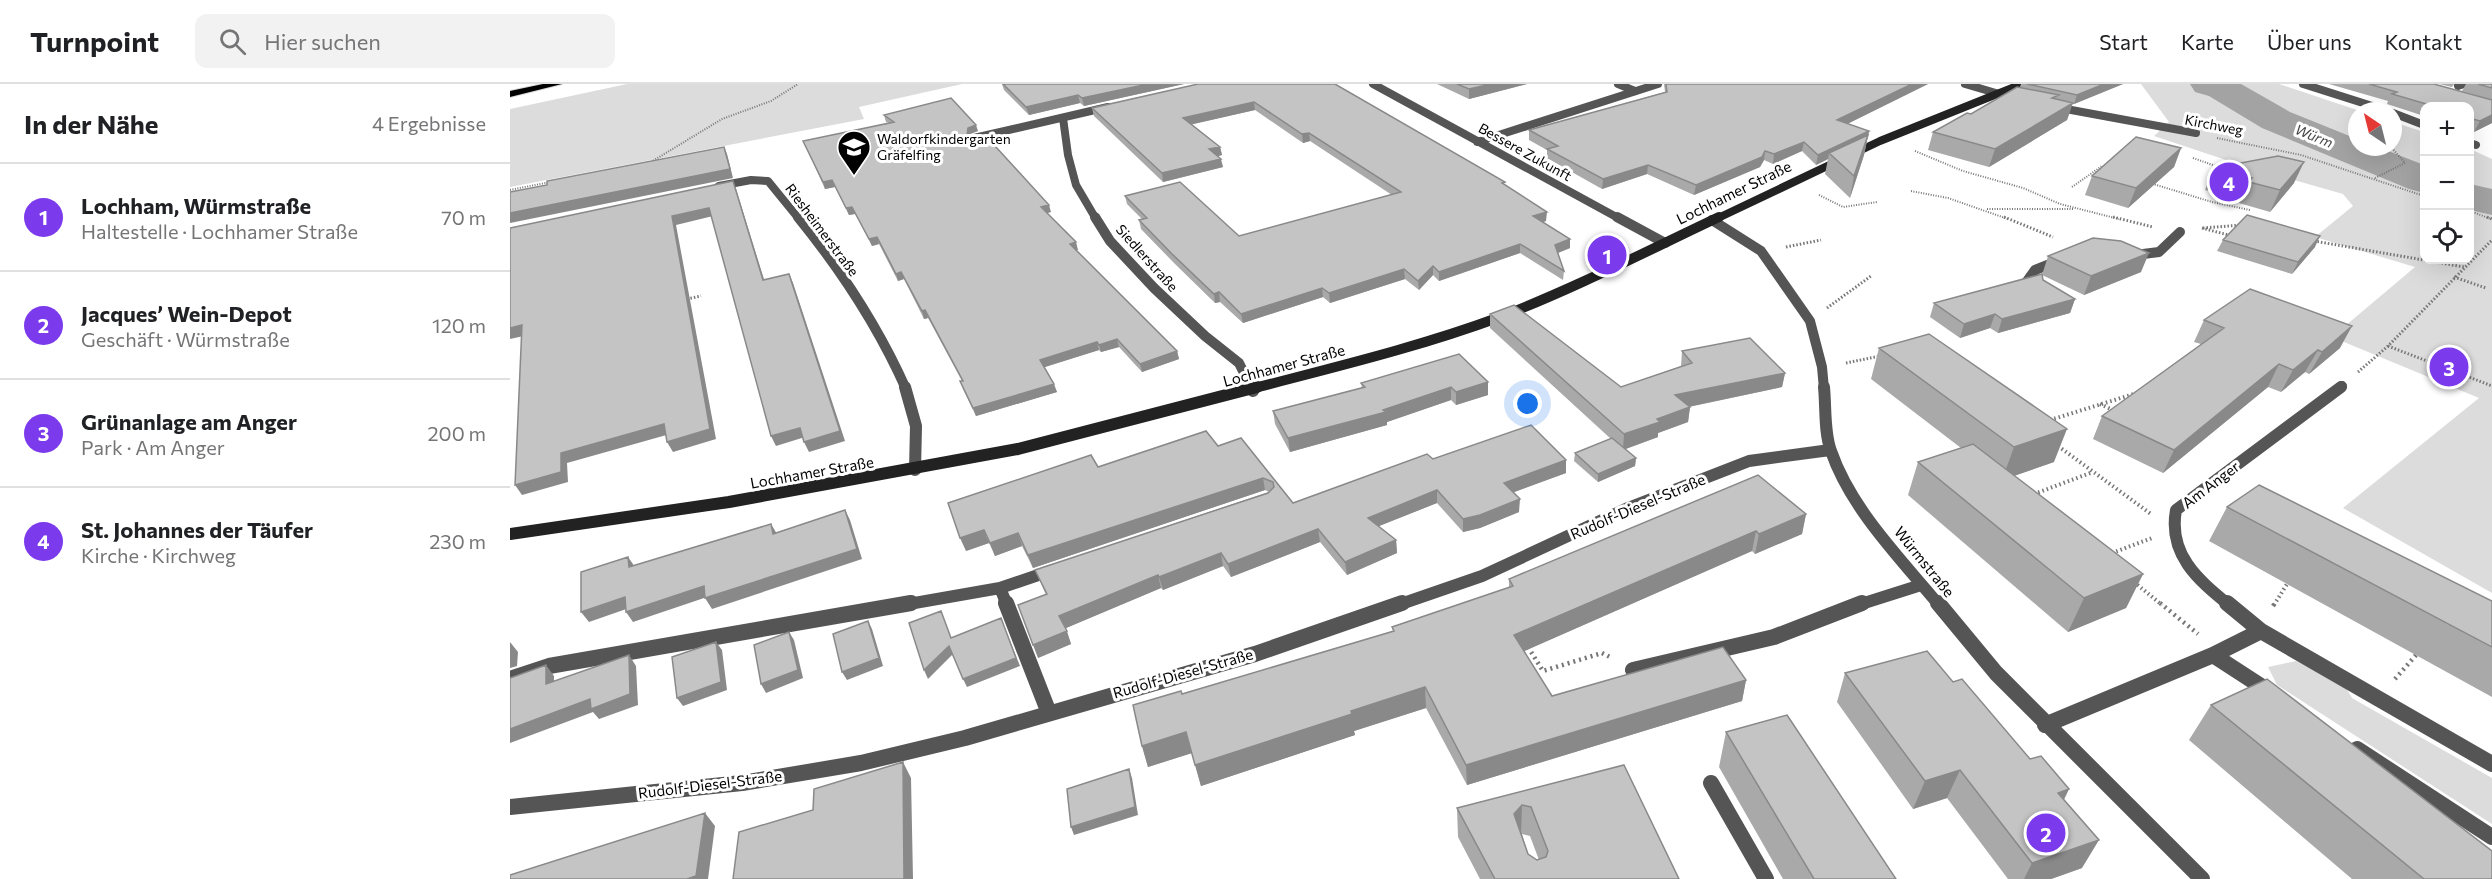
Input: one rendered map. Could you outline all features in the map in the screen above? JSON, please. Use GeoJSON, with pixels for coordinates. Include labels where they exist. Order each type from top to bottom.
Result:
{"type":"FeatureCollection","features":[{"type":"Feature","properties":{"kind":"highway"},"geometry":{"type":"LineString","coordinates":[[510,94],[558,84]]}},
{"type":"Feature","properties":{"kind":"street","name":"Bessere Zukunft"},"geometry":{"type":"LineString","coordinates":[[1373,84],[1665,243]]}},
{"type":"Feature","properties":{"kind":"street"},"geometry":{"type":"LineString","coordinates":[[1618,84],[1635,91]]}},
{"type":"Feature","properties":{"kind":"street"},"geometry":{"type":"LineString","coordinates":[[1477,141],[1658,84]]}},
{"type":"Feature","properties":{"kind":"street"},"geometry":{"type":"LineString","coordinates":[[1965,84],[2009,97]]}},
{"type":"Feature","properties":{"kind":"street","name":"Lochhamer Straße"},"geometry":{"type":"LineString","coordinates":[[510,534],[729,502],[915,470],[1018,449],[1253,391],[1389,353],[1499,317],[1625,263],[1887,138],[2022,84]]}},
{"type":"Feature","properties":{"kind":"street"},"geometry":{"type":"LineString","coordinates":[[2303,84],[2360,102]]}},
{"type":"Feature","properties":{"kind":"street","name":"Kirchweg"},"geometry":{"type":"LineString","coordinates":[[2043,104],[2196,133]]}},
{"type":"Feature","properties":{"kind":"street"},"geometry":{"type":"LineString","coordinates":[[974,138],[1118,105]]}},
{"type":"Feature","properties":{"kind":"street"},"geometry":{"type":"LineString","coordinates":[[2402,116],[2420,123]]}},
{"type":"Feature","properties":{"kind":"street","name":"Siedlerstraße"},"geometry":{"type":"LineString","coordinates":[[1063,118],[1068,155],[1076,185],[1110,241],[1154,288],[1239,363],[1253,391]]}},
{"type":"Feature","properties":{"kind":"street","name":"Riesheimerstraße"},"geometry":{"type":"LineString","coordinates":[[706,189],[751,180],[768,181],[798,216],[892,356],[916,421],[915,470]]}},
{"type":"Feature","properties":{"kind":"street","name":"Würmstraße"},"geometry":{"type":"LineString","coordinates":[[1712,220],[1761,251],[1810,321],[1822,367],[1830,450],[1852,494],[1881,535],[1996,673],[2045,725],[2202,879]]}},
{"type":"Feature","properties":{"kind":"street"},"geometry":{"type":"LineString","coordinates":[[2127,254],[2159,252],[2180,232]]}},
{"type":"Feature","properties":{"kind":"street"},"geometry":{"type":"LineString","coordinates":[[2004,289],[2025,284],[2035,270],[2065,258]]}},
{"type":"Feature","properties":{"kind":"street","name":"Am Anger"},"geometry":{"type":"LineString","coordinates":[[2173,531],[2176,510],[2342,387]]}},
{"type":"Feature","properties":{"kind":"street","name":"Rudolf-Diesel-Straße"},"geometry":{"type":"LineString","coordinates":[[510,807],[742,783],[861,763],[965,738],[1255,654],[1482,576],[1628,508],[1749,461],[1830,450]]}},
{"type":"Feature","properties":{"kind":"street"},"geometry":{"type":"LineString","coordinates":[[2173,531],[2182,557],[2206,585],[2261,631],[2492,764]]}},
{"type":"Feature","properties":{"kind":"street"},"geometry":{"type":"LineString","coordinates":[[510,679],[549,666],[1000,588],[1067,566]]}},
{"type":"Feature","properties":{"kind":"street"},"geometry":{"type":"LineString","coordinates":[[1633,670],[1774,637],[1878,597],[1921,585]]}},
{"type":"Feature","properties":{"kind":"street"},"geometry":{"type":"LineString","coordinates":[[1000,588],[1048,713]]}},
{"type":"Feature","properties":{"kind":"street"},"geometry":{"type":"LineString","coordinates":[[2045,725],[2217,653],[2261,631]]}},
{"type":"Feature","properties":{"kind":"street"},"geometry":{"type":"LineString","coordinates":[[2217,653],[2286,703]]}},
{"type":"Feature","properties":{"kind":"street"},"geometry":{"type":"LineString","coordinates":[[2341,739],[2492,837]]}},
{"type":"Feature","properties":{"kind":"street"},"geometry":{"type":"LineString","coordinates":[[1711,783],[1766,879]]}},
{"type":"Feature","properties":{"kind":"path"},"geometry":{"type":"LineString","coordinates":[[641,164],[652,162],[722,119],[771,101],[798,84]]}},
{"type":"Feature","properties":{"kind":"path","name":"Kirchweg"},"geometry":{"type":"LineString","coordinates":[[2196,133],[2301,155],[2420,195]]}},
{"type":"Feature","properties":{"kind":"path"},"geometry":{"type":"LineString","coordinates":[[1887,138],[1933,160],[2023,188],[2079,209],[2180,232],[2232,224],[2243,226]]}},
{"type":"Feature","properties":{"kind":"path"},"geometry":{"type":"LineString","coordinates":[[2375,178],[2405,163],[2399,156]]}},
{"type":"Feature","properties":{"kind":"path"},"geometry":{"type":"LineString","coordinates":[[2193,158],[2233,171]]}},
{"type":"Feature","properties":{"kind":"path"},"geometry":{"type":"LineString","coordinates":[[652,162],[655,171]]}},
{"type":"Feature","properties":{"kind":"path"},"geometry":{"type":"LineString","coordinates":[[2072,187],[2102,166],[2108,169]]}},
{"type":"Feature","properties":{"kind":"path"},"geometry":{"type":"LineString","coordinates":[[510,190],[554,182]]}},
{"type":"Feature","properties":{"kind":"path"},"geometry":{"type":"LineString","coordinates":[[1791,182],[1843,207],[1877,202]]}},
{"type":"Feature","properties":{"kind":"path"},"geometry":{"type":"LineString","coordinates":[[2149,182],[2208,200],[2223,207],[2250,210]]}},
{"type":"Feature","properties":{"kind":"path"},"geometry":{"type":"LineString","coordinates":[[1911,191],[1929,193],[1983,209],[2054,237]]}},
{"type":"Feature","properties":{"kind":"path"},"geometry":{"type":"LineString","coordinates":[[1983,209],[2079,209]]}},
{"type":"Feature","properties":{"kind":"path"},"geometry":{"type":"LineString","coordinates":[[2474,213],[2492,219]]}},
{"type":"Feature","properties":{"kind":"path"},"geometry":{"type":"LineString","coordinates":[[2203,228],[2234,237]]}},
{"type":"Feature","properties":{"kind":"path"},"geometry":{"type":"LineString","coordinates":[[1761,251],[1821,240]]}},
{"type":"Feature","properties":{"kind":"path"},"geometry":{"type":"LineString","coordinates":[[2307,240],[2464,267]]}},
{"type":"Feature","properties":{"kind":"path"},"geometry":{"type":"LineString","coordinates":[[2362,368],[2388,346],[2492,240]]}},
{"type":"Feature","properties":{"kind":"path"},"geometry":{"type":"LineString","coordinates":[[1810,321],[1871,276]]}},
{"type":"Feature","properties":{"kind":"path"},"geometry":{"type":"LineString","coordinates":[[2454,277],[2486,288]]}},
{"type":"Feature","properties":{"kind":"path"},"geometry":{"type":"LineString","coordinates":[[681,301],[701,296]]}},
{"type":"Feature","properties":{"kind":"path"},"geometry":{"type":"LineString","coordinates":[[2388,346],[2492,386]]}},
{"type":"Feature","properties":{"kind":"path"},"geometry":{"type":"LineString","coordinates":[[1822,367],[1892,353]]}},
{"type":"Feature","properties":{"kind":"path"},"geometry":{"type":"LineString","coordinates":[[2040,423],[2144,391]]}},
{"type":"Feature","properties":{"kind":"path"},"geometry":{"type":"LineString","coordinates":[[2100,404],[2124,416]]}},
{"type":"Feature","properties":{"kind":"path"},"geometry":{"type":"LineString","coordinates":[[2057,446],[2173,531]]}},
{"type":"Feature","properties":{"kind":"path"},"geometry":{"type":"LineString","coordinates":[[2026,497],[2093,472]]}},
{"type":"Feature","properties":{"kind":"path"},"geometry":{"type":"LineString","coordinates":[[2102,557],[2173,531]]}},
{"type":"Feature","properties":{"kind":"path"},"geometry":{"type":"LineString","coordinates":[[2129,579],[2217,653]]}},
{"type":"Feature","properties":{"kind":"path"},"geometry":{"type":"LineString","coordinates":[[1525,642],[1543,671],[1602,653],[1633,670]]}},
{"type":"Feature","properties":{"kind":"shaded area"},"geometry":{"type":"Polygon","coordinates":[[[627,84],[962,84],[859,107],[864,119],[510,187],[510,109],[627,84]]]}},
{"type":"Feature","properties":{"kind":"shaded area"},"geometry":{"type":"Polygon","coordinates":[[[2141,84],[2279,84],[2348,107],[2348,156],[2402,156],[2402,125],[2420,131],[2420,264],[2474,264],[2474,151],[2492,159],[2492,593],[2343,508],[2479,398],[2332,337],[2415,267],[2315,237],[2353,206],[2343,194],[2238,164],[2154,136],[2169,122],[2141,84]]]}},
{"type":"Feature","properties":{"kind":"shaded area"},"geometry":{"type":"Polygon","coordinates":[[[2296,661],[2345,686],[2352,698],[2492,778],[2492,824],[2277,685],[2268,667],[2296,661]]]}},
{"type":"Feature","properties":{"kind":"building"},"geometry":{"type":"Polygon","coordinates":[[[1003,84],[1148,84],[1082,98],[1078,95],[1026,107],[1003,84]]]}},
{"type":"Feature","properties":{"kind":"building"},"geometry":{"type":"Polygon","coordinates":[[[1198,84],[1335,84],[1505,182],[1502,183],[1547,212],[1533,216],[1570,239],[1555,245],[1564,271],[1520,244],[1439,272],[1433,266],[1418,281],[1404,269],[1329,293],[1322,288],[1241,314],[1219,292],[1214,294],[1172,254],[1139,220],[1147,218],[1125,196],[1180,182],[1239,236],[1401,192],[1309,133],[1302,134],[1254,102],[1183,118],[1220,147],[1209,149],[1221,159],[1162,173],[1092,108],[1198,84]]]}},
{"type":"Feature","properties":{"kind":"building"},"geometry":{"type":"Polygon","coordinates":[[[1457,84],[1491,84],[1469,89],[1457,84]]]}},
{"type":"Feature","properties":{"kind":"building"},"geometry":{"type":"Polygon","coordinates":[[[1666,84],[1912,84],[1837,120],[1869,131],[1818,155],[1804,142],[1774,154],[1765,151],[1762,157],[1696,185],[1648,165],[1603,179],[1547,149],[1558,146],[1529,130],[1667,92],[1666,84]]]}},
{"type":"Feature","properties":{"kind":"building"},"geometry":{"type":"Polygon","coordinates":[[[2027,84],[2104,84],[2077,95],[2027,84]]]}},
{"type":"Feature","properties":{"kind":"building"},"geometry":{"type":"Polygon","coordinates":[[[2369,84],[2434,84],[2492,100],[2492,115],[2480,121],[2474,119],[2474,102],[2420,102],[2392,94],[2397,92],[2369,84]]]}},
{"type":"Feature","properties":{"kind":"building"},"geometry":{"type":"Polygon","coordinates":[[[2478,84],[2492,84],[2492,88],[2478,84]]]}},
{"type":"Feature","properties":{"kind":"building"},"geometry":{"type":"Polygon","coordinates":[[[2017,87],[2059,95],[2052,98],[2073,103],[1995,149],[1933,132],[1967,113],[1971,114],[2017,87]]]}},
{"type":"Feature","properties":{"kind":"building"},"geometry":{"type":"Polygon","coordinates":[[[951,98],[976,125],[968,128],[967,135],[973,138],[985,135],[1049,205],[1041,207],[1076,242],[1070,244],[1177,351],[1140,364],[1117,339],[1099,345],[1097,342],[1040,360],[1054,384],[973,408],[960,381],[963,381],[925,310],[922,311],[901,272],[896,274],[877,237],[869,239],[852,207],[846,208],[832,180],[823,182],[803,141],[894,122],[884,115],[951,98]]]}},
{"type":"Feature","properties":{"kind":"building"},"geometry":{"type":"Polygon","coordinates":[[[1868,135],[1854,176],[1829,153],[1868,135]]]}},
{"type":"Feature","properties":{"kind":"building"},"geometry":{"type":"Polygon","coordinates":[[[2136,137],[2181,148],[2136,188],[2092,176],[2136,137]]]}},
{"type":"Feature","properties":{"kind":"building"},"geometry":{"type":"Polygon","coordinates":[[[724,147],[730,169],[510,213],[510,192],[547,185],[547,181],[724,147]]]}},
{"type":"Feature","properties":{"kind":"building"},"geometry":{"type":"Polygon","coordinates":[[[2278,156],[2304,162],[2280,190],[2249,182],[2252,178],[2214,168],[2278,156]]]}},
{"type":"Feature","properties":{"kind":"building"},"geometry":{"type":"Polygon","coordinates":[[[733,181],[763,280],[789,274],[840,431],[804,442],[800,428],[771,436],[709,208],[672,216],[710,429],[667,442],[664,424],[561,453],[561,472],[515,485],[522,325],[510,328],[510,228],[733,181]]]}},
{"type":"Feature","properties":{"kind":"building"},"geometry":{"type":"Polygon","coordinates":[[[2247,215],[2320,236],[2298,262],[2223,240],[2247,215]]]}},
{"type":"Feature","properties":{"kind":"building"},"geometry":{"type":"Polygon","coordinates":[[[2093,238],[2121,241],[2149,253],[2091,276],[2048,256],[2093,238]]]}},
{"type":"Feature","properties":{"kind":"building"},"geometry":{"type":"Polygon","coordinates":[[[2042,274],[2043,280],[2075,299],[2002,319],[1995,314],[1964,324],[1934,303],[2042,274]]]}},
{"type":"Feature","properties":{"kind":"building"},"geometry":{"type":"Polygon","coordinates":[[[2250,289],[2352,326],[2322,352],[2318,350],[2293,370],[2279,364],[2174,450],[2102,416],[2224,328],[2204,320],[2250,289]]]}},
{"type":"Feature","properties":{"kind":"building"},"geometry":{"type":"Polygon","coordinates":[[[1514,305],[1621,387],[1692,363],[1682,351],[1750,338],[1785,373],[1675,395],[1690,407],[1657,419],[1660,422],[1624,434],[1490,314],[1514,305]]]}},
{"type":"Feature","properties":{"kind":"building"},"geometry":{"type":"Polygon","coordinates":[[[1929,334],[2067,429],[2014,447],[1879,348],[1929,334]]]}},
{"type":"Feature","properties":{"kind":"building"},"geometry":{"type":"Polygon","coordinates":[[[1459,354],[1488,382],[1456,392],[1451,387],[1383,410],[1386,412],[1288,438],[1273,411],[1365,387],[1361,383],[1459,354]]]}},
{"type":"Feature","properties":{"kind":"building"},"geometry":{"type":"Polygon","coordinates":[[[1531,425],[1566,460],[1504,483],[1520,499],[1480,515],[1463,519],[1437,490],[1368,518],[1396,540],[1345,562],[1318,529],[1228,564],[1221,553],[1159,577],[1158,575],[1059,616],[1067,631],[1033,645],[1018,605],[1047,594],[1035,570],[1268,493],[1274,487],[1273,482],[1263,478],[1028,555],[1018,533],[990,543],[984,530],[960,538],[948,503],[1091,455],[1098,467],[1206,431],[1218,446],[1241,438],[1293,503],[1427,454],[1433,459],[1531,425]]]}},
{"type":"Feature","properties":{"kind":"building"},"geometry":{"type":"Polygon","coordinates":[[[1612,438],[1636,458],[1598,474],[1575,453],[1612,438]]]}},
{"type":"Feature","properties":{"kind":"building"},"geometry":{"type":"Polygon","coordinates":[[[1973,444],[2143,574],[2084,598],[1918,462],[1973,444]]]}},
{"type":"Feature","properties":{"kind":"building"},"geometry":{"type":"Polygon","coordinates":[[[1758,475],[1806,514],[1759,534],[1756,531],[1514,635],[1552,696],[1723,647],[1746,680],[1466,765],[1425,687],[1351,711],[1352,714],[1195,765],[1186,732],[1142,746],[1133,705],[1181,691],[1182,694],[1394,631],[1392,627],[1513,586],[1509,579],[1758,475]]]}},
{"type":"Feature","properties":{"kind":"building"},"geometry":{"type":"Polygon","coordinates":[[[2259,485],[2492,601],[2492,647],[2227,507],[2259,485]]]}},
{"type":"Feature","properties":{"kind":"building"},"geometry":{"type":"Polygon","coordinates":[[[845,510],[857,549],[705,598],[704,586],[626,612],[625,597],[581,612],[581,572],[628,557],[629,567],[771,524],[773,534],[845,510]]]}},
{"type":"Feature","properties":{"kind":"building"},"geometry":{"type":"Polygon","coordinates":[[[941,611],[951,638],[1001,618],[1016,658],[963,679],[949,646],[924,670],[909,623],[941,611]]]}},
{"type":"Feature","properties":{"kind":"building"},"geometry":{"type":"Polygon","coordinates":[[[868,621],[879,658],[842,672],[833,634],[868,621]]]}},
{"type":"Feature","properties":{"kind":"building"},"geometry":{"type":"Polygon","coordinates":[[[789,632],[798,670],[761,684],[754,645],[789,632]]]}},
{"type":"Feature","properties":{"kind":"building"},"geometry":{"type":"Polygon","coordinates":[[[716,642],[721,682],[677,698],[672,657],[716,642]]]}},
{"type":"Feature","properties":{"kind":"building"},"geometry":{"type":"Polygon","coordinates":[[[1927,651],[1953,682],[1962,679],[2030,759],[2041,756],[2069,789],[2058,793],[2099,840],[2032,863],[1960,770],[1925,781],[1845,673],[1927,651]]]}},
{"type":"Feature","properties":{"kind":"building"},"geometry":{"type":"Polygon","coordinates":[[[629,655],[630,694],[591,709],[590,699],[510,729],[510,678],[546,665],[546,684],[629,655]]]}},
{"type":"Feature","properties":{"kind":"building"},"geometry":{"type":"Polygon","coordinates":[[[2267,679],[2492,851],[2492,879],[2424,879],[2211,705],[2267,679]]]}},
{"type":"Feature","properties":{"kind":"building"},"geometry":{"type":"Polygon","coordinates":[[[1787,715],[1896,879],[1814,879],[1726,732],[1787,715]]]}},
{"type":"Feature","properties":{"kind":"building"},"geometry":{"type":"Polygon","coordinates":[[[903,762],[904,879],[733,879],[739,832],[813,810],[814,789],[903,762]]]}},
{"type":"Feature","properties":{"kind":"building"},"geometry":{"type":"Polygon","coordinates":[[[1624,765],[1679,879],[1495,879],[1457,808],[1624,765]],[[1522,805],[1514,814],[1528,854],[1537,860],[1546,857],[1548,851],[1531,807],[1522,805]]]}},
{"type":"Feature","properties":{"kind":"building"},"geometry":{"type":"Polygon","coordinates":[[[1129,769],[1135,807],[1071,827],[1067,789],[1129,769]]]}},
{"type":"Feature","properties":{"kind":"building"},"geometry":{"type":"Polygon","coordinates":[[[705,813],[696,876],[687,879],[510,879],[510,875],[705,813]]]}},
{"type":"Feature","properties":{"kind":"waterway","name":"Würm"},"geometry":{"type":"LineString","coordinates":[[2208,84],[2222,88],[2276,120],[2420,178]]}},
{"type":"Feature","properties":{"kind":"waterway","name":"Würm"},"geometry":{"type":"LineString","coordinates":[[2474,198],[2492,202]]}},
{"type":"Feature","properties":{"kind":"place","name":"Waldorfkindergarten Gräfelfing"},"geometry":{"type":"Point","coordinates":[854,176]}},
{"type":"Feature","properties":{"kind":"place","name":"St. Johannes der Täufer"},"geometry":{"type":"Point","coordinates":[2229,182]}},
{"type":"Feature","properties":{"kind":"place","name":"Lochham, Würmstraße"},"geometry":{"type":"Point","coordinates":[1607,255]}},
{"type":"Feature","properties":{"kind":"place","name":"Grünanlage am Anger"},"geometry":{"type":"Point","coordinates":[2449,367]}},
{"type":"Feature","properties":{"kind":"place","name":"Jacques’ Wein-Depot"},"geometry":{"type":"Point","coordinates":[2046,833]}}]}
